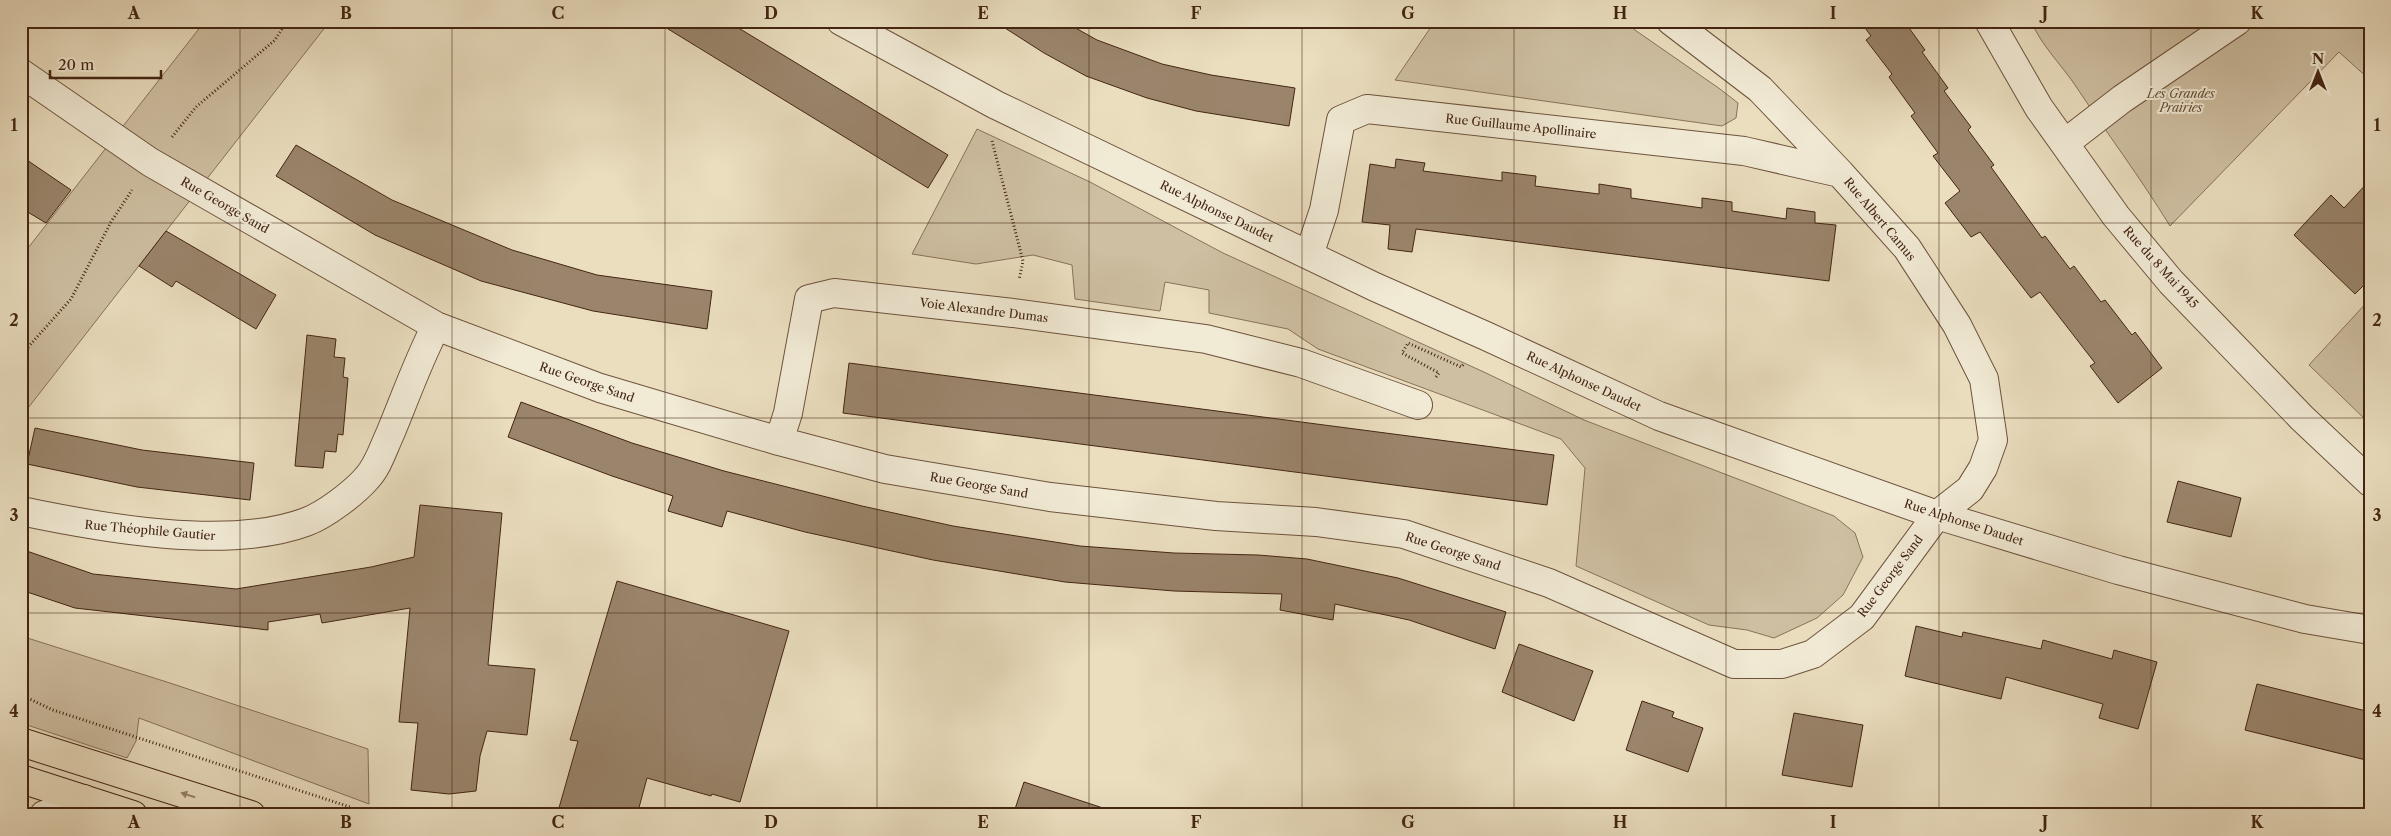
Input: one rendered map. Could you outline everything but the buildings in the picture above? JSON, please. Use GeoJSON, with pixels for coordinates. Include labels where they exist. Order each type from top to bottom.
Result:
{"type":"FeatureCollection","features":[{"type":"Feature","properties":{"kind":"main road"},"geometry":{"type":"LineString","coordinates":[[21,742],[251,815]]}},
{"type":"Feature","properties":{"kind":"main road"},"geometry":{"type":"LineString","coordinates":[[21,779],[133,815]]}},
{"type":"Feature","properties":{"kind":"street","name":"Rue Alphonse Daudet"},"geometry":{"type":"LineString","coordinates":[[841,21],[996,105],[1309,255],[1659,416],[1937,515],[2118,570],[2306,619],[2370,630]]}},
{"type":"Feature","properties":{"kind":"street","name":"Rue Albert Camus"},"geometry":{"type":"LineString","coordinates":[[1671,21],[1760,89],[1840,172],[1907,248],[1957,325],[1984,379],[1993,440],[1983,468],[1970,489],[1937,515]]}},
{"type":"Feature","properties":{"kind":"street","name":"Rue du 8 Mai 1945"},"geometry":{"type":"LineString","coordinates":[[1989,21],[2039,108],[2116,216],[2171,282],[2302,418],[2370,482]]}},
{"type":"Feature","properties":{"kind":"street"},"geometry":{"type":"LineString","coordinates":[[2065,143],[2122,99],[2237,21]]}},
{"type":"Feature","properties":{"kind":"street","name":"Rue George Sand"},"geometry":{"type":"LineString","coordinates":[[21,73],[150,162],[436,326],[600,388],[780,441],[885,469],[1050,497],[1216,516],[1316,522],[1404,534],[1549,583],[1734,664],[1782,664],[1813,654],[1862,616],[1937,515]]}},
{"type":"Feature","properties":{"kind":"street","name":"Rue Guillaume Apollinaire"},"geometry":{"type":"LineString","coordinates":[[1309,255],[1324,210],[1341,120],[1367,109],[1744,151],[1840,172]]}},
{"type":"Feature","properties":{"kind":"street","name":"Voie Alexandre Dumas"},"geometry":{"type":"LineString","coordinates":[[780,441],[788,413],[809,299],[834,293],[1013,313],[1206,339],[1301,363],[1418,405]]}},
{"type":"Feature","properties":{"kind":"street","name":"Rue Théophile Gautier"},"geometry":{"type":"LineString","coordinates":[[21,511],[77,523],[180,534],[247,536],[308,522],[346,498],[367,478],[377,462],[415,376],[424,349],[436,326]]}},
{"type":"Feature","properties":{"kind":"street"},"geometry":{"type":"LineString","coordinates":[[44,815],[84,799]]}},
{"type":"Feature","properties":{"kind":"path"},"geometry":{"type":"LineString","coordinates":[[991,142],[1002,175],[1023,262],[1013,313]]}},
{"type":"Feature","properties":{"kind":"path"},"geometry":{"type":"LineString","coordinates":[[1439,373],[1402,353],[1408,343],[1461,367]]}},
{"type":"Feature","properties":{"kind":"path"},"geometry":{"type":"LineString","coordinates":[[21,695],[53,710],[350,807],[348,815]]}},
{"type":"Feature","properties":{"kind":"green space"},"geometry":{"type":"Polygon","coordinates":[[[205,21],[330,21],[21,417],[21,257],[205,21]]]}},
{"type":"Feature","properties":{"kind":"green space"},"geometry":{"type":"Polygon","coordinates":[[[1435,21],[1622,21],[1738,103],[1736,118],[1722,126],[1395,80],[1435,21]]]}},
{"type":"Feature","properties":{"kind":"green space","name":"Les Grandes Prairies"},"geometry":{"type":"Polygon","coordinates":[[[2031,21],[2070,21],[2077,28],[2084,21],[2370,21],[2370,80],[2339,52],[2170,226],[2075,85],[2045,46],[2031,21]]]}},
{"type":"Feature","properties":{"kind":"green space"},"geometry":{"type":"Polygon","coordinates":[[[977,129],[1090,182],[1223,253],[1486,373],[1584,420],[1834,516],[1855,533],[1863,557],[1843,595],[1817,618],[1774,638],[1747,630],[1709,625],[1576,566],[1585,468],[1561,439],[1318,349],[1288,329],[1209,313],[1209,290],[1165,282],[1160,311],[1075,299],[1072,265],[1033,255],[976,264],[912,254],[977,129]]]}},
{"type":"Feature","properties":{"kind":"green space"},"geometry":{"type":"Polygon","coordinates":[[[2370,299],[2370,424],[2309,365],[2370,299]]]}},
{"type":"Feature","properties":{"kind":"green space"},"geometry":{"type":"Polygon","coordinates":[[[21,636],[368,749],[369,804],[139,718],[136,741],[127,758],[21,723],[21,636]]]}}]}
